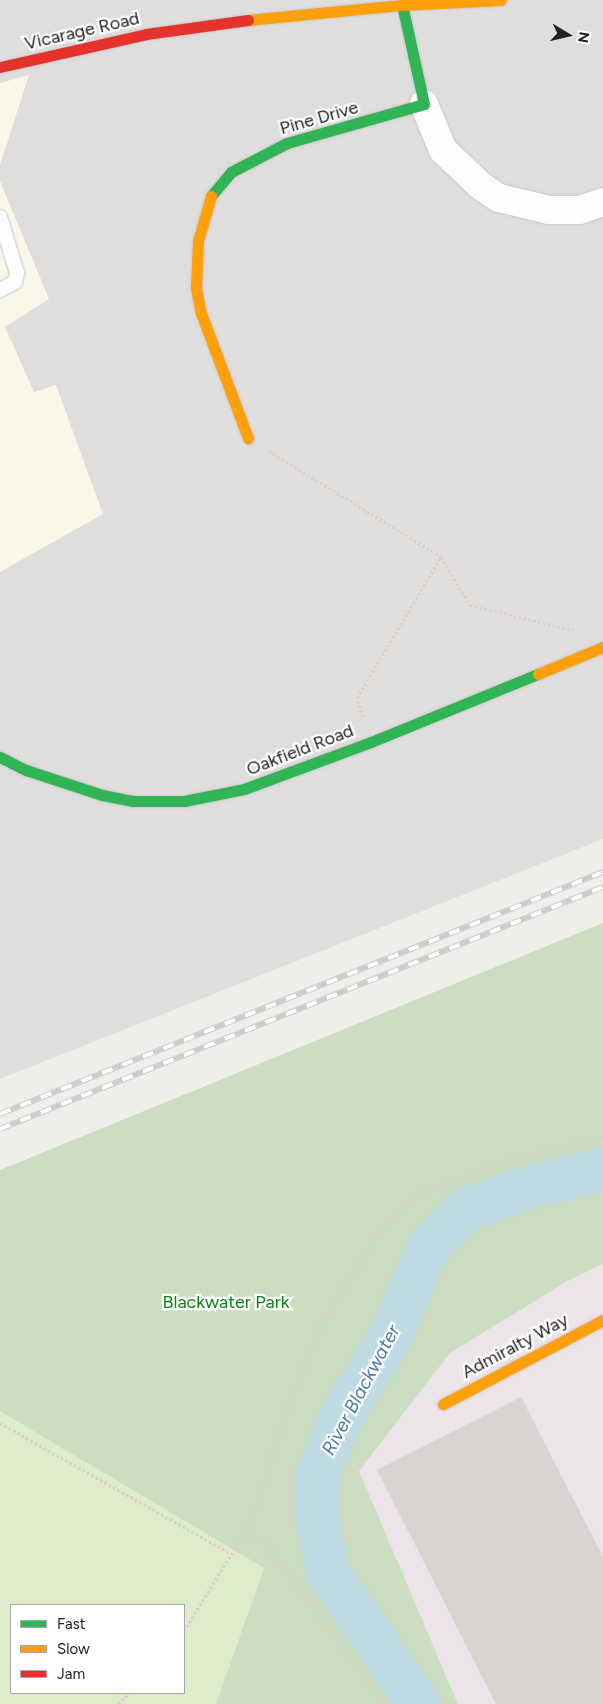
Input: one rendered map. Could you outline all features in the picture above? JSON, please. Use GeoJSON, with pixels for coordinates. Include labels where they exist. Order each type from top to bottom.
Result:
{"type":"FeatureCollection","features":[{"type":"Feature","properties":{"kind":"street","name":"Vicarage Road"},"geometry":{"type":"LineString","coordinates":[[0,67],[146,34],[217,23],[402,5],[501,0]]}},
{"type":"Feature","properties":{"kind":"street"},"geometry":{"type":"LineString","coordinates":[[402,5],[424,104],[443,150],[481,186],[499,198],[549,210],[579,210],[603,202]]}},
{"type":"Feature","properties":{"kind":"street","name":"Pine Drive"},"geometry":{"type":"LineString","coordinates":[[248,438],[201,313],[196,288],[198,241],[209,198],[231,172],[287,144],[424,104]]}},
{"type":"Feature","properties":{"kind":"street","name":"Oakfield Road"},"geometry":{"type":"LineString","coordinates":[[0,757],[26,770],[102,795],[132,801],[184,801],[244,789],[371,742],[603,647]]}},
{"type":"Feature","properties":{"kind":"street","name":"Admiralty Way"},"geometry":{"type":"LineString","coordinates":[[443,1404],[603,1320]]}},
{"type":"Feature","properties":{"kind":"lane"},"geometry":{"type":"LineString","coordinates":[[0,217],[17,273],[15,282],[0,290]]}},
{"type":"Feature","properties":{"kind":"path"},"geometry":{"type":"LineString","coordinates":[[248,438],[441,556],[470,605],[574,631]]}},
{"type":"Feature","properties":{"kind":"path"},"geometry":{"type":"LineString","coordinates":[[371,742],[357,698],[441,556]]}},
{"type":"Feature","properties":{"kind":"path"},"geometry":{"type":"LineString","coordinates":[[185,1629],[230,1553],[251,1522],[295,1389],[326,1314],[380,1232],[416,1195],[510,1160],[554,1147],[603,1137]]}},
{"type":"Feature","properties":{"kind":"path"},"geometry":{"type":"LineString","coordinates":[[0,1423],[230,1553]]}},
{"type":"Feature","properties":{"kind":"path"},"geometry":{"type":"LineString","coordinates":[[241,1538],[265,1542],[386,1704]]}},
{"type":"Feature","properties":{"kind":"path"},"geometry":{"type":"LineString","coordinates":[[118,1704],[128,1694]]}},
{"type":"Feature","properties":{"kind":"shaded area"},"geometry":{"type":"Polygon","coordinates":[[[0,0],[603,0],[603,839],[0,1079],[0,0]]]}},
{"type":"Feature","properties":{"kind":"shaded area"},"geometry":{"type":"Polygon","coordinates":[[[29,75],[0,165],[0,83],[29,75]]]}},
{"type":"Feature","properties":{"kind":"shaded area"},"geometry":{"type":"Polygon","coordinates":[[[0,181],[49,299],[5,327],[34,392],[56,385],[103,514],[0,572],[0,181]]]}},
{"type":"Feature","properties":{"kind":"shaded area"},"geometry":{"type":"Polygon","coordinates":[[[603,1264],[603,1704],[458,1704],[359,1471],[450,1353],[569,1280],[603,1264]]]}},
{"type":"Feature","properties":{"kind":"green space","name":"Blackwater Park"},"geometry":{"type":"Polygon","coordinates":[[[603,923],[603,1264],[569,1280],[450,1353],[359,1471],[458,1704],[216,1704],[264,1568],[0,1411],[0,1170],[603,923]]]}},
{"type":"Feature","properties":{"kind":"green space"},"geometry":{"type":"Polygon","coordinates":[[[0,1410],[264,1568],[216,1704],[0,1704],[0,1410]]]}},
{"type":"Feature","properties":{"kind":"building"},"geometry":{"type":"Polygon","coordinates":[[[521,1397],[603,1557],[603,1704],[496,1704],[377,1470],[521,1397]]]}},
{"type":"Feature","properties":{"kind":"waterway","name":"River Blackwater"},"geometry":{"type":"LineString","coordinates":[[419,1704],[328,1572],[317,1519],[317,1476],[341,1418],[390,1337],[428,1249],[464,1210],[530,1187],[603,1169]]}},
{"type":"Feature","properties":{"kind":"railway"},"geometry":{"type":"LineString","coordinates":[[0,1114],[603,872]]}},
{"type":"Feature","properties":{"kind":"railway"},"geometry":{"type":"LineString","coordinates":[[0,1129],[603,887]]}},
{"type":"Feature","properties":{"kind":"traffic: fast"},"geometry":{"type":"LineString","coordinates":[[211,196],[231,172],[287,143],[424,104],[402,5]]}},
{"type":"Feature","properties":{"kind":"traffic: fast"},"geometry":{"type":"LineString","coordinates":[[0,757],[26,770],[102,795],[132,801],[184,801],[244,789],[371,742],[538,674]]}},
{"type":"Feature","properties":{"kind":"traffic: slow"},"geometry":{"type":"LineString","coordinates":[[248,20],[402,5],[501,0]]}},
{"type":"Feature","properties":{"kind":"traffic: slow"},"geometry":{"type":"LineString","coordinates":[[211,196],[198,241],[196,288],[201,313],[248,438]]}},
{"type":"Feature","properties":{"kind":"traffic: slow"},"geometry":{"type":"LineString","coordinates":[[538,674],[603,647]]}},
{"type":"Feature","properties":{"kind":"traffic: slow"},"geometry":{"type":"LineString","coordinates":[[443,1404],[603,1320]]}},
{"type":"Feature","properties":{"kind":"traffic: jam"},"geometry":{"type":"LineString","coordinates":[[0,67],[146,34],[248,20]]}}]}
